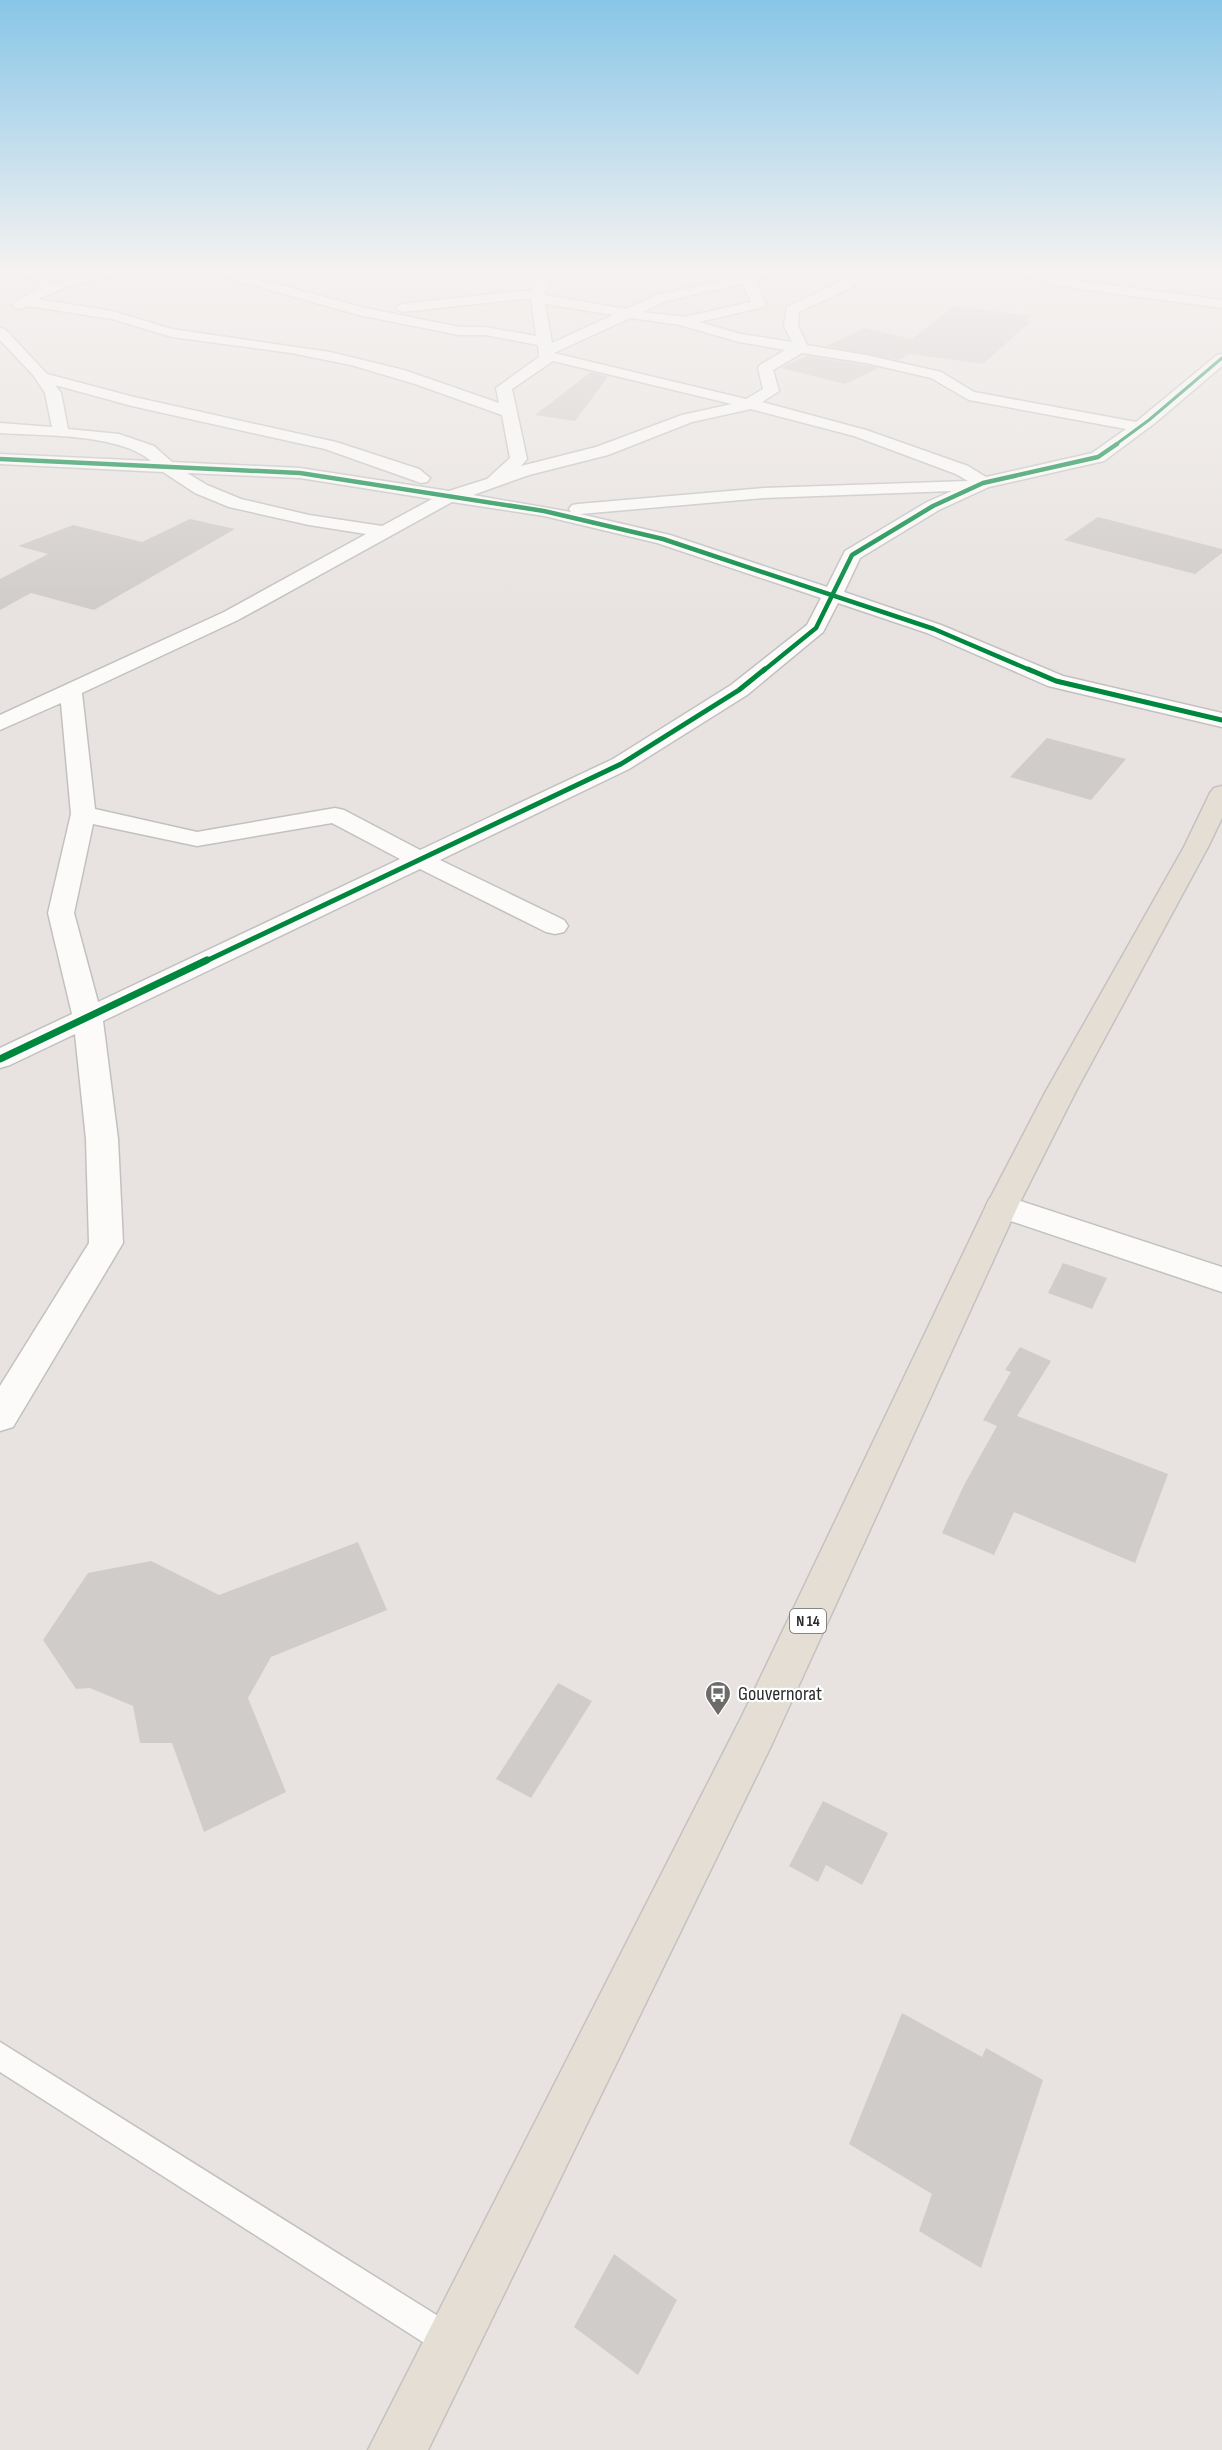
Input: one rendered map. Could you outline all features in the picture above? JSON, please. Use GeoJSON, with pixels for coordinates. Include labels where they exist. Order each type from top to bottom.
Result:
{"type":"FeatureCollection","features":[{"type":"Feature","properties":{"kind":"main road","name":"N 14"},"geometry":{"type":"LineString","coordinates":[[397,2450],[453,2343],[757,1730],[1002,1206],[1062,1091],[1197,846],[1222,793]]}},
{"type":"Feature","properties":{"kind":"street"},"geometry":{"type":"LineString","coordinates":[[47,384],[53,393],[61,433]]}},
{"type":"Feature","properties":{"kind":"street"},"geometry":{"type":"LineString","coordinates":[[69,384],[132,401],[330,445],[413,473],[450,496]]}},
{"type":"Feature","properties":{"kind":"street"},"geometry":{"type":"LineString","coordinates":[[434,384],[509,412]]}},
{"type":"Feature","properties":{"kind":"street"},"geometry":{"type":"LineString","coordinates":[[493,483],[519,459],[504,388],[509,384]]}},
{"type":"Feature","properties":{"kind":"street"},"geometry":{"type":"LineString","coordinates":[[675,384],[860,433],[962,470],[983,483]]}},
{"type":"Feature","properties":{"kind":"street"},"geometry":{"type":"LineString","coordinates":[[0,723],[231,616],[450,496],[523,471],[602,451],[687,418],[747,404],[771,391],[769,384]]}},
{"type":"Feature","properties":{"kind":"street"},"geometry":{"type":"LineString","coordinates":[[952,384],[969,394],[1004,404],[1139,427]]}},
{"type":"Feature","properties":{"kind":"street"},"geometry":{"type":"LineString","coordinates":[[468,517],[764,493],[983,483],[1098,457],[1190,384]]}},
{"type":"Feature","properties":{"kind":"street"},"geometry":{"type":"LineString","coordinates":[[0,428],[113,437],[148,450],[201,489],[235,503],[309,520],[392,527],[445,519]]}},
{"type":"Feature","properties":{"kind":"street"},"geometry":{"type":"LineString","coordinates":[[0,459],[300,473],[544,511],[663,538],[934,629],[1056,681],[1222,720]]}},
{"type":"Feature","properties":{"kind":"street"},"geometry":{"type":"LineString","coordinates":[[0,1059],[621,764],[739,690],[816,628],[852,555],[933,507],[983,483]]}},
{"type":"Feature","properties":{"kind":"street"},"geometry":{"type":"LineString","coordinates":[[0,1417],[106,1244],[102,1139],[88,1018],[61,913],[83,814],[71,692]]}},
{"type":"Feature","properties":{"kind":"street"},"geometry":{"type":"LineString","coordinates":[[83,814],[197,839],[336,815],[555,926]]}},
{"type":"Feature","properties":{"kind":"street"},"geometry":{"type":"LineString","coordinates":[[1002,1206],[1222,1280]]}},
{"type":"Feature","properties":{"kind":"lane"},"geometry":{"type":"LineString","coordinates":[[0,2056],[453,2343]]}},
{"type":"Feature","properties":{"kind":"building"},"geometry":{"type":"Polygon","coordinates":[[[575,384],[602,384],[575,421],[535,415],[575,384]]]}},
{"type":"Feature","properties":{"kind":"building"},"geometry":{"type":"Polygon","coordinates":[[[1098,517],[1222,549],[1222,553],[1195,574],[1064,540],[1098,517]]]}},
{"type":"Feature","properties":{"kind":"building"},"geometry":{"type":"Polygon","coordinates":[[[190,519],[235,529],[94,610],[31,593],[0,610],[0,579],[48,554],[18,546],[73,525],[142,542],[190,519]]]}},
{"type":"Feature","properties":{"kind":"building"},"geometry":{"type":"Polygon","coordinates":[[[1047,738],[1126,759],[1091,800],[1010,777],[1047,738]]]}},
{"type":"Feature","properties":{"kind":"building"},"geometry":{"type":"Polygon","coordinates":[[[1063,1263],[1107,1278],[1092,1309],[1048,1293],[1063,1263]]]}},
{"type":"Feature","properties":{"kind":"building"},"geometry":{"type":"Polygon","coordinates":[[[1020,1347],[1051,1361],[1017,1416],[1168,1474],[1135,1563],[1014,1512],[994,1555],[942,1533],[964,1485],[997,1426],[983,1420],[1011,1372],[1005,1370],[1020,1347]]]}},
{"type":"Feature","properties":{"kind":"building"},"geometry":{"type":"Polygon","coordinates":[[[358,1542],[387,1610],[271,1657],[248,1698],[286,1792],[204,1832],[172,1743],[140,1743],[133,1706],[90,1688],[76,1689],[43,1640],[88,1573],[151,1561],[219,1595],[358,1542]]]}},
{"type":"Feature","properties":{"kind":"building"},"geometry":{"type":"Polygon","coordinates":[[[558,1683],[592,1701],[531,1798],[496,1779],[558,1683]]]}},
{"type":"Feature","properties":{"kind":"building"},"geometry":{"type":"Polygon","coordinates":[[[823,1801],[888,1833],[862,1885],[826,1865],[818,1882],[789,1866],[823,1801]]]}},
{"type":"Feature","properties":{"kind":"building"},"geometry":{"type":"Polygon","coordinates":[[[902,2013],[982,2057],[986,2048],[1043,2080],[981,2268],[919,2231],[932,2194],[849,2144],[902,2013]]]}},
{"type":"Feature","properties":{"kind":"building"},"geometry":{"type":"Polygon","coordinates":[[[614,2254],[677,2300],[638,2375],[574,2327],[614,2254]]]}},
{"type":"Feature","properties":{"kind":"cycle path"},"geometry":{"type":"LineString","coordinates":[[0,1059],[621,764],[739,690],[816,628],[852,555],[933,506],[983,483],[1098,457],[1149,420],[1191,384]]}},
{"type":"Feature","properties":{"kind":"cycle path"},"geometry":{"type":"LineString","coordinates":[[0,459],[300,473],[544,511],[663,539],[833,595],[934,629],[1056,681],[1222,720]]}},
{"type":"Feature","properties":{"kind":"place","name":"Gouvernorat"},"geometry":{"type":"Point","coordinates":[718,1717]}}]}
